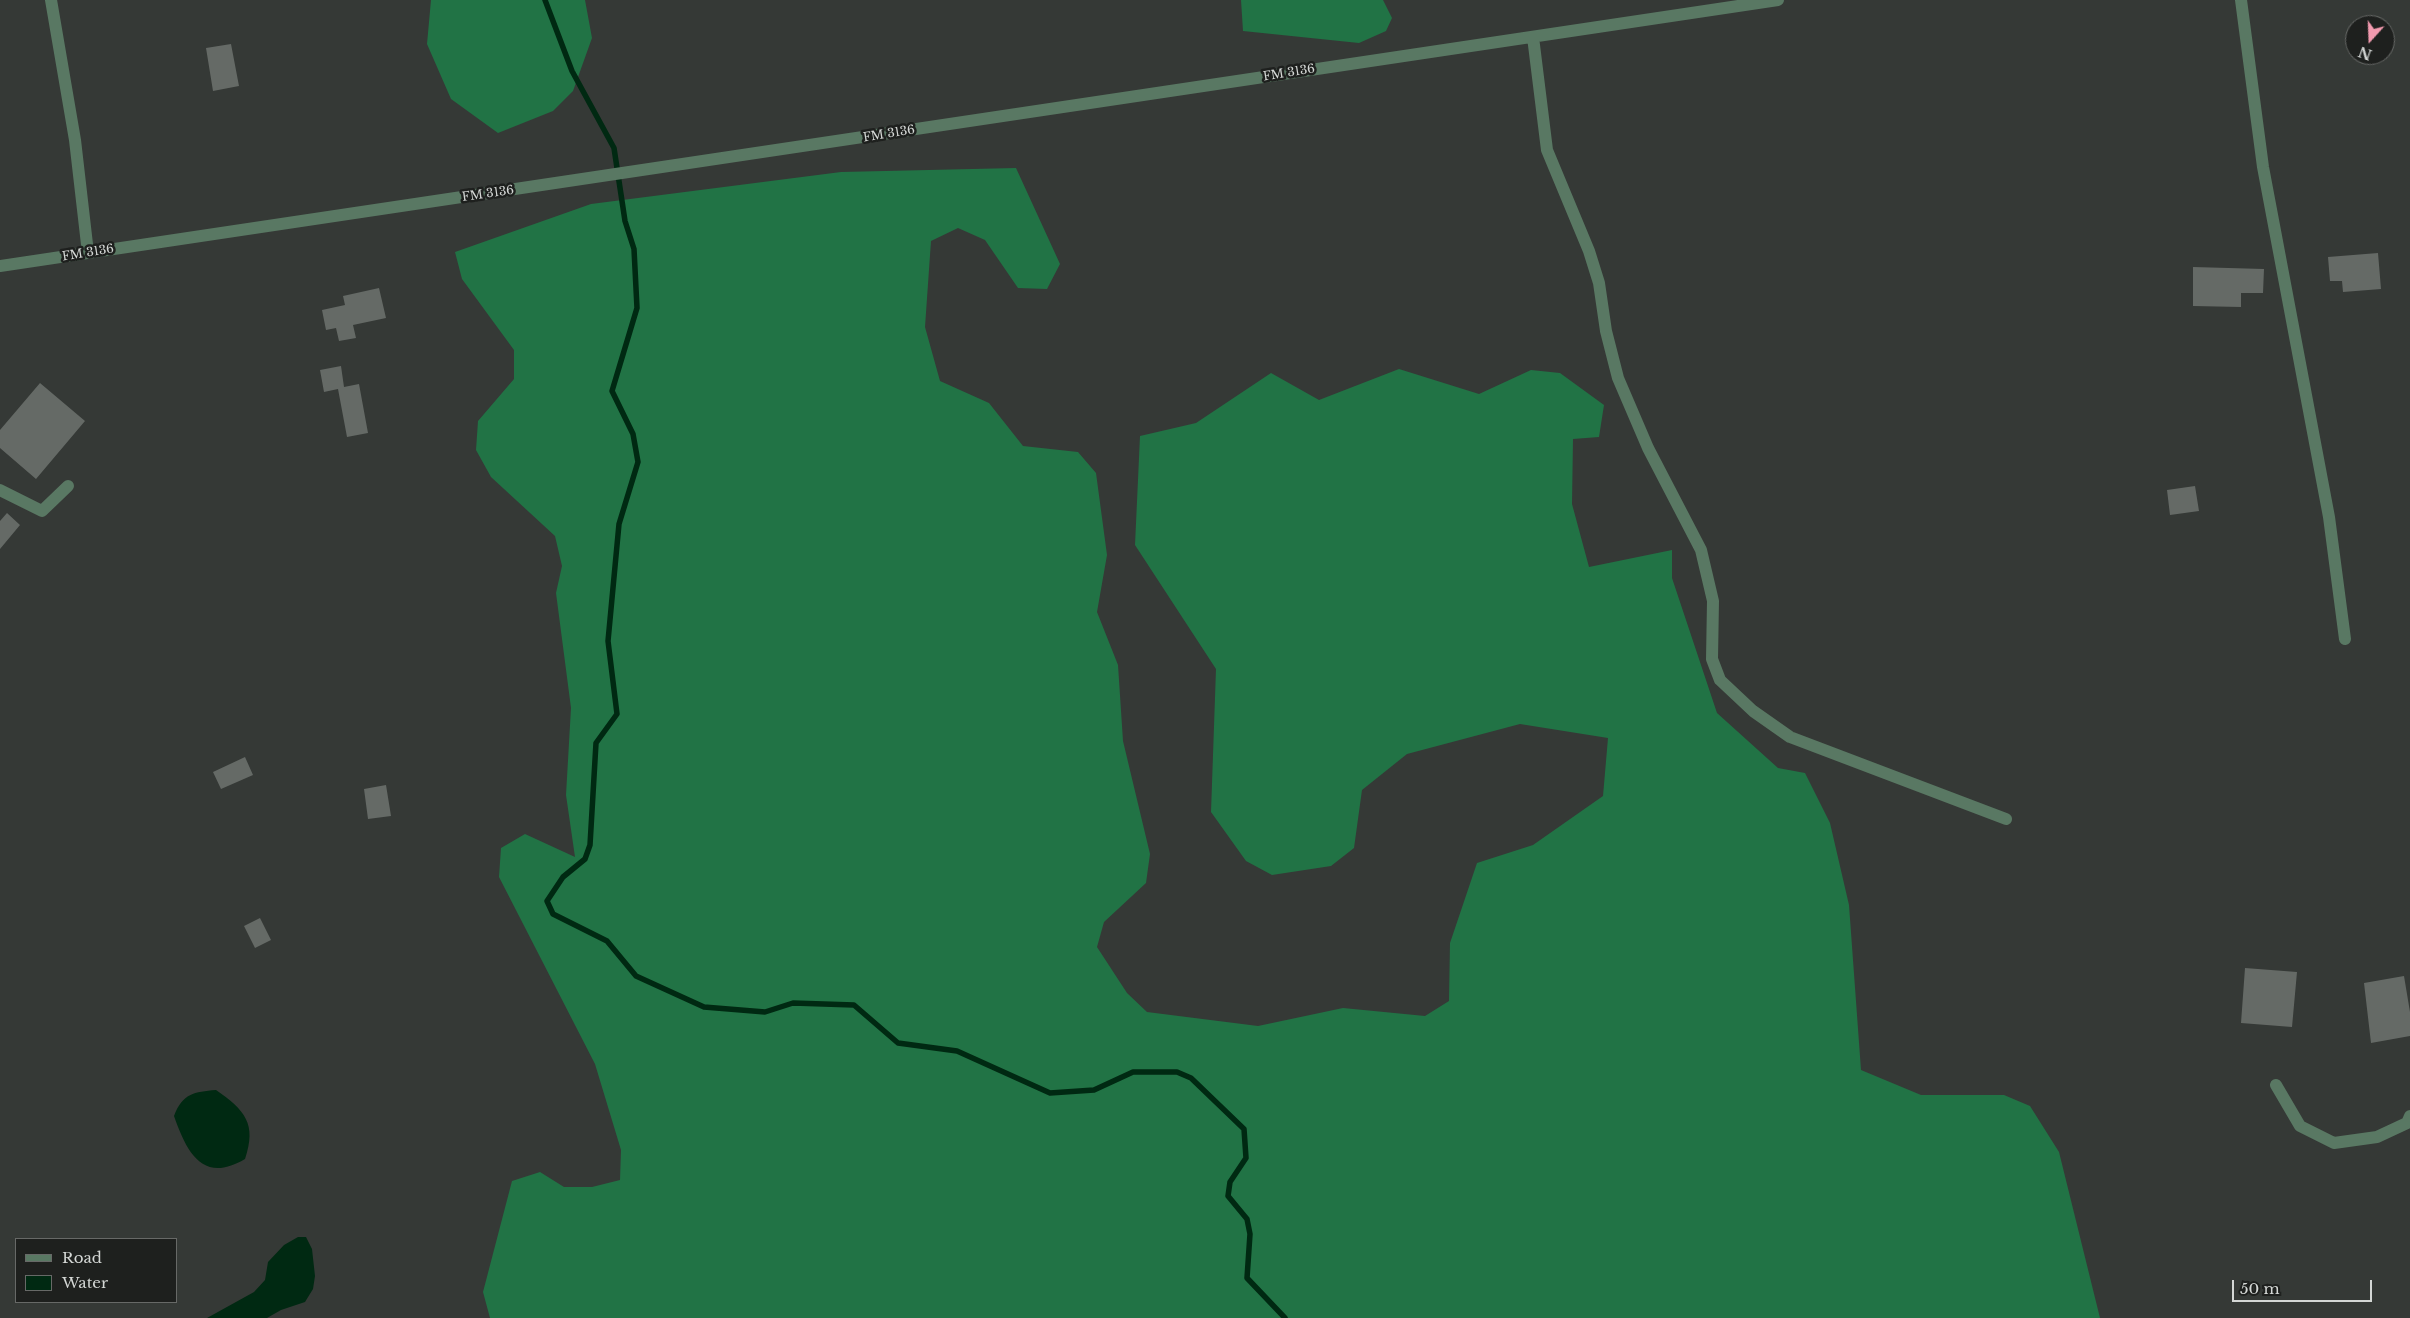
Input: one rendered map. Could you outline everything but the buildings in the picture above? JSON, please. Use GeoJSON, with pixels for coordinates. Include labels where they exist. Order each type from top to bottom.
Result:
{"type":"FeatureCollection","features":[{"type":"Feature","properties":{"kind":"street"},"geometry":{"type":"LineString","coordinates":[[51,0],[76,140],[88,253]]}},
{"type":"Feature","properties":{"kind":"street","name":"FM 3136"},"geometry":{"type":"LineString","coordinates":[[0,266],[654,170],[1778,0]]}},
{"type":"Feature","properties":{"kind":"street"},"geometry":{"type":"LineString","coordinates":[[2241,0],[2263,167],[2290,300],[2329,517],[2345,639]]}},
{"type":"Feature","properties":{"kind":"street"},"geometry":{"type":"LineString","coordinates":[[1533,37],[1547,150],[1589,251],[1599,283],[1606,332],[1618,378],[1648,448],[1701,550],[1713,601],[1712,659],[1720,680],[1753,711],[1790,737],[2006,819]]}},
{"type":"Feature","properties":{"kind":"street"},"geometry":{"type":"LineString","coordinates":[[0,490],[42,511],[68,486]]}},
{"type":"Feature","properties":{"kind":"street"},"geometry":{"type":"LineString","coordinates":[[2276,1085],[2300,1126],[2334,1143],[2377,1137],[2407,1123],[2410,1116]]}},
{"type":"Feature","properties":{"kind":"green space"},"geometry":{"type":"Polygon","coordinates":[[[431,0],[585,0],[592,38],[573,91],[553,111],[498,133],[451,99],[427,44],[431,0]]]}},
{"type":"Feature","properties":{"kind":"green space"},"geometry":{"type":"Polygon","coordinates":[[[1241,0],[1383,0],[1392,18],[1386,31],[1359,43],[1243,31],[1241,0]]]}},
{"type":"Feature","properties":{"kind":"green space"},"geometry":{"type":"Polygon","coordinates":[[[1016,168],[1060,264],[1047,289],[1018,288],[985,240],[958,228],[931,241],[925,327],[940,381],[989,403],[1023,446],[1078,452],[1096,473],[1107,555],[1097,612],[1118,665],[1123,741],[1150,854],[1146,883],[1104,922],[1097,947],[1127,993],[1147,1012],[1258,1026],[1343,1008],[1425,1016],[1449,1001],[1450,943],[1477,863],[1533,845],[1603,796],[1608,738],[1520,724],[1407,754],[1362,790],[1354,848],[1331,866],[1272,875],[1246,861],[1211,812],[1216,669],[1135,545],[1140,436],[1196,423],[1271,373],[1319,400],[1399,369],[1479,394],[1531,370],[1560,373],[1604,405],[1599,437],[1573,439],[1572,504],[1589,567],[1672,550],[1672,578],[1717,713],[1778,768],[1805,773],[1830,823],[1849,905],[1861,1070],[1921,1095],[2004,1095],[2030,1106],[2059,1152],[2100,1318],[490,1318],[483,1292],[512,1181],[540,1172],[564,1187],[592,1187],[620,1180],[621,1150],[595,1064],[499,877],[501,848],[525,834],[575,857],[566,795],[571,708],[556,593],[562,566],[555,536],[491,477],[476,450],[478,421],[514,379],[514,350],[462,279],[455,252],[591,204],[841,172],[1016,168]]]}},
{"type":"Feature","properties":{"kind":"water"},"geometry":{"type":"Polygon","coordinates":[[[216,1090],[241,1111],[249,1127],[250,1136],[245,1159],[230,1166],[218,1168],[208,1166],[199,1161],[191,1152],[174,1116],[177,1108],[185,1098],[195,1093],[216,1090]]]}},
{"type":"Feature","properties":{"kind":"water"},"geometry":{"type":"Polygon","coordinates":[[[298,1237],[306,1237],[312,1249],[315,1276],[313,1289],[305,1302],[281,1310],[267,1318],[207,1318],[254,1292],[265,1280],[268,1262],[284,1245],[298,1237]]]}},
{"type":"Feature","properties":{"kind":"waterway"},"geometry":{"type":"LineString","coordinates":[[545,0],[572,71],[614,148],[625,221],[634,249],[637,308],[612,391],[633,434],[638,462],[619,524],[608,641],[617,714],[596,743],[590,845],[585,859],[563,877],[547,901],[553,914],[607,941],[636,976],[704,1007],[765,1012],[793,1003],[854,1005],[898,1043],[957,1051],[1050,1093],[1094,1090],[1133,1072],[1177,1072],[1191,1078],[1244,1129],[1246,1158],[1230,1182],[1228,1196],[1247,1219],[1250,1234],[1247,1278],[1285,1318]]}}]}
